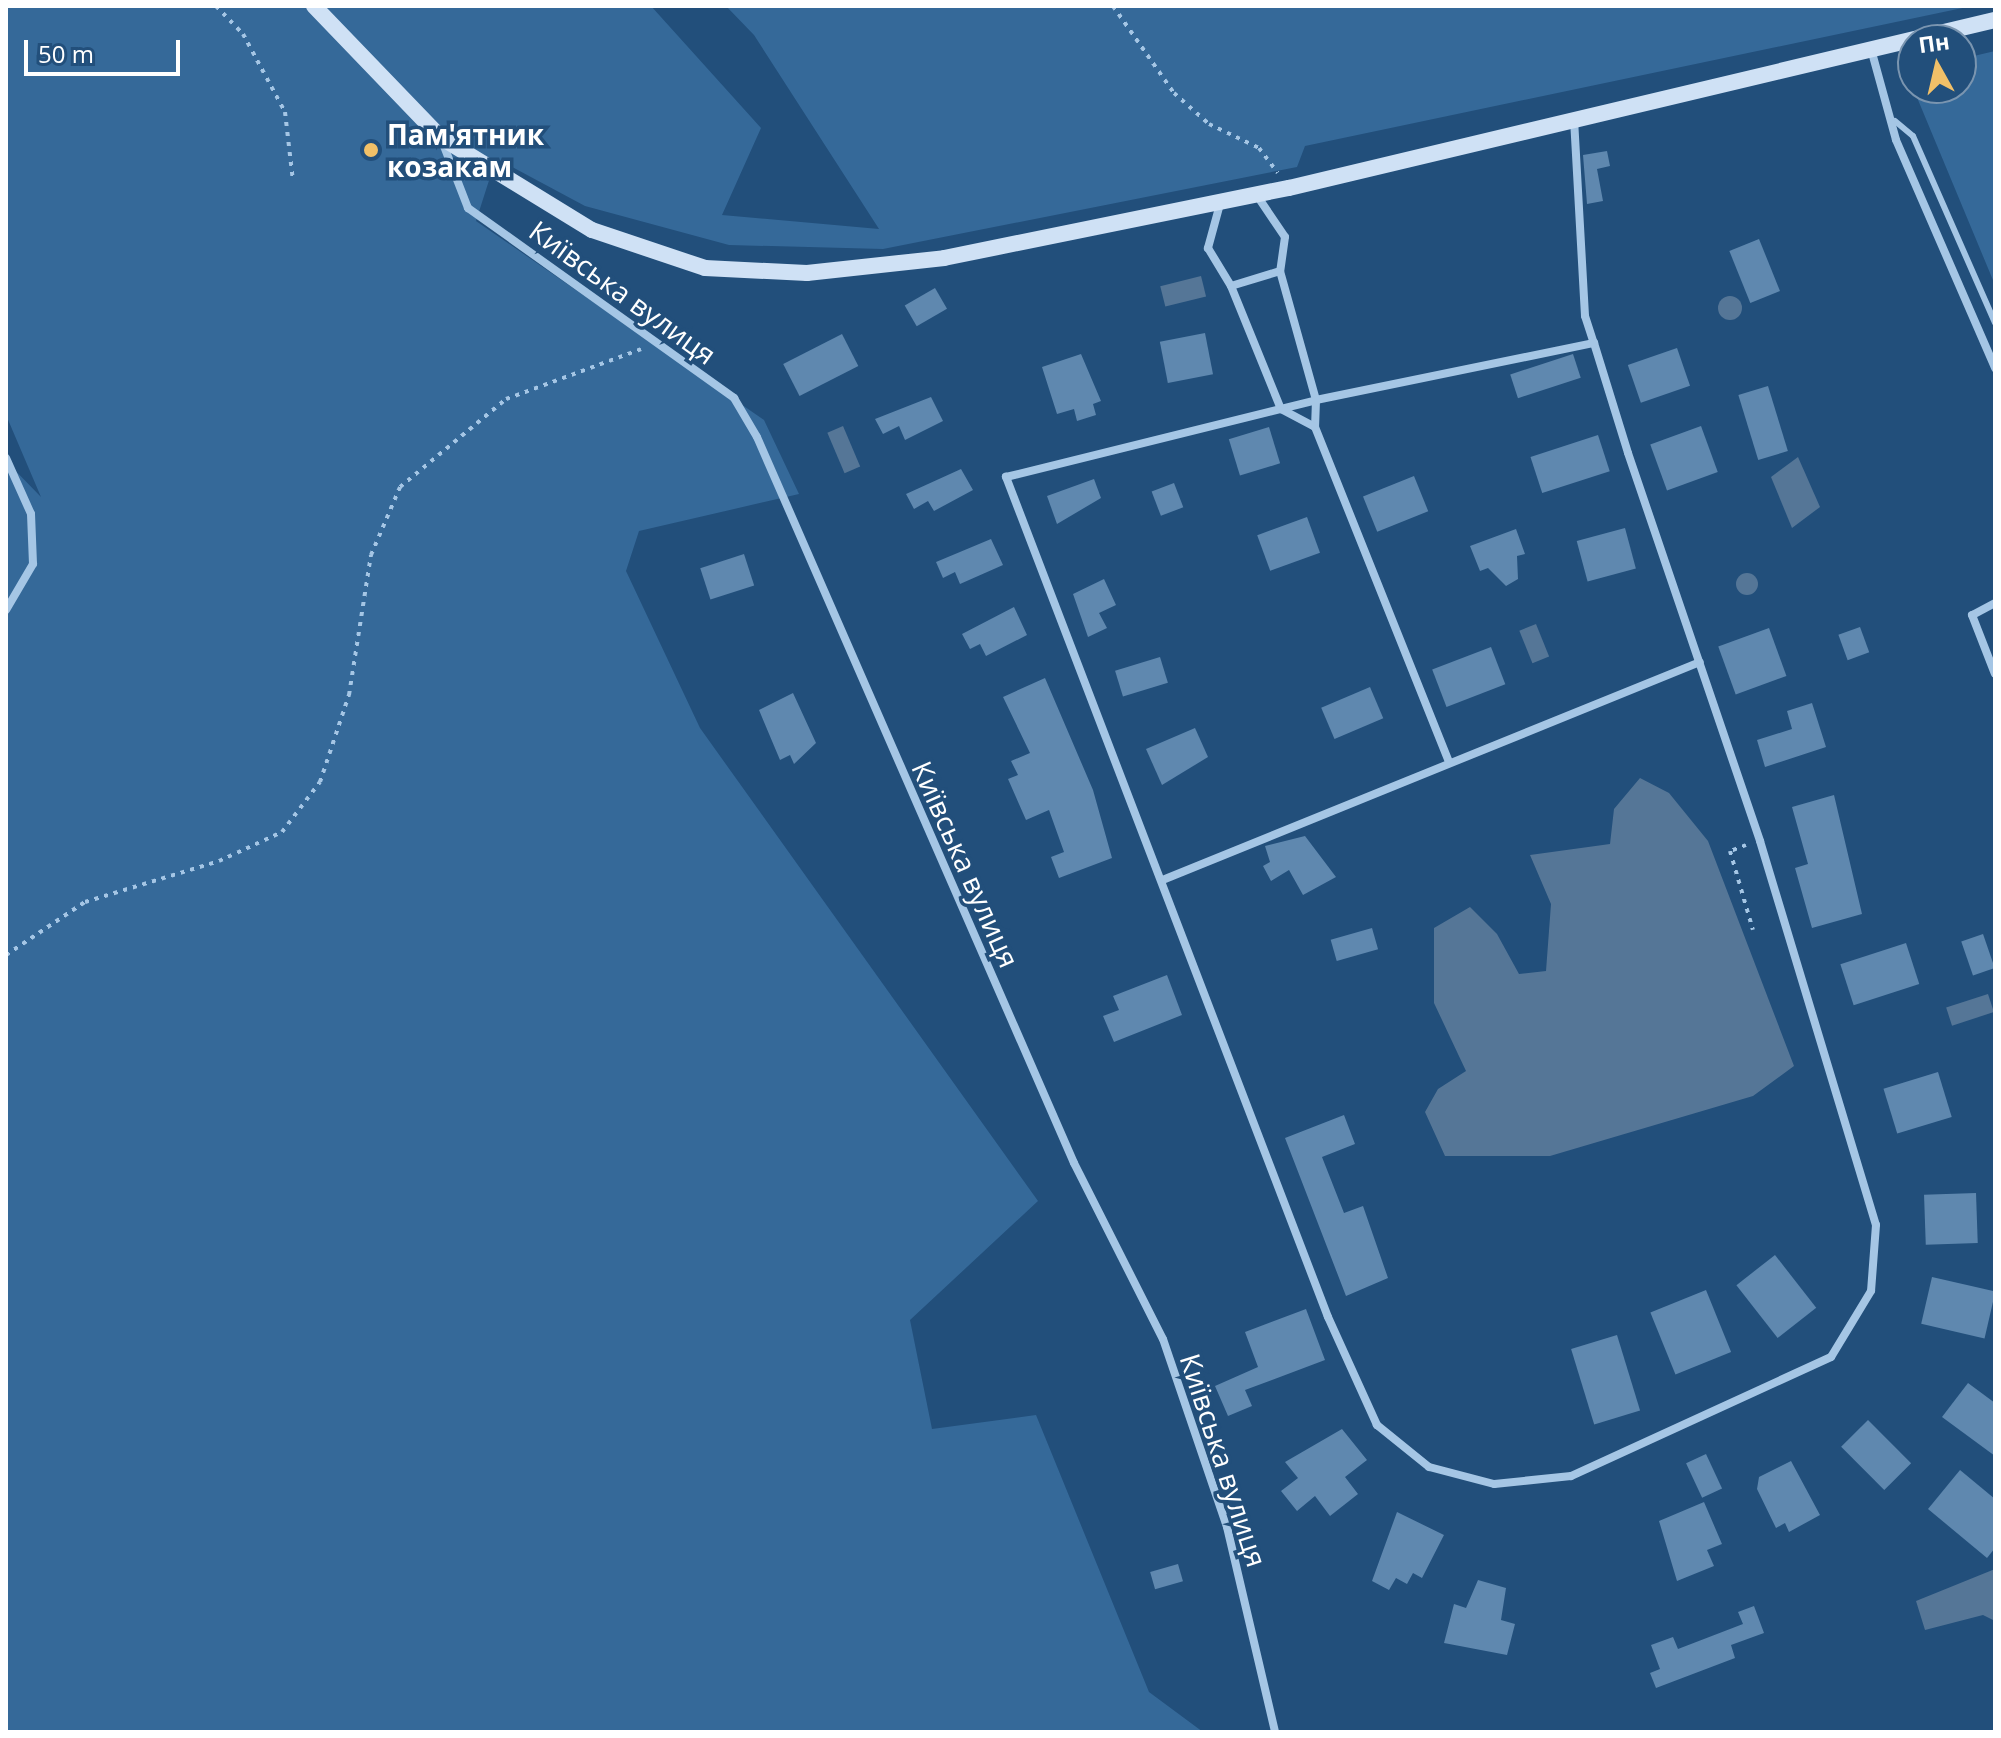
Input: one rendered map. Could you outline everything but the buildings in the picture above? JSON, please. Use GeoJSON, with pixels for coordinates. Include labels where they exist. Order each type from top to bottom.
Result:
{"type":"FeatureCollection","features":[{"type":"Feature","properties":{"kind":"main road"},"geometry":{"type":"LineString","coordinates":[[314,6],[440,137],[592,230],[705,268],[807,273],[944,258],[1289,188],[1995,20]]}},
{"type":"Feature","properties":{"kind":"street"},"geometry":{"type":"LineString","coordinates":[[1870,48],[1895,121],[1896,140],[1995,368]]}},
{"type":"Feature","properties":{"kind":"street"},"geometry":{"type":"LineString","coordinates":[[1574,119],[1585,316],[1594,343],[1700,662],[1760,841],[1876,1225],[1871,1291],[1831,1357],[1785,1384],[1571,1476],[1494,1484],[1429,1467],[1377,1425],[1322,1302],[1165,879],[1006,477],[1316,400],[1594,343]]}},
{"type":"Feature","properties":{"kind":"street","name":"Київська вулиця"},"geometry":{"type":"LineString","coordinates":[[440,137],[468,208],[734,398],[757,437],[1067,1148],[1163,1339],[1227,1527],[1275,1732]]}},
{"type":"Feature","properties":{"kind":"street"},"geometry":{"type":"LineString","coordinates":[[1254,194],[1281,221],[1280,271],[1316,400],[1315,427],[1448,760]]}},
{"type":"Feature","properties":{"kind":"street"},"geometry":{"type":"LineString","coordinates":[[1222,201],[1209,223],[1208,248],[1231,286],[1281,409],[1315,427]]}},
{"type":"Feature","properties":{"kind":"street"},"geometry":{"type":"LineString","coordinates":[[1231,286],[1280,271]]}},
{"type":"Feature","properties":{"kind":"street"},"geometry":{"type":"LineString","coordinates":[[6,458],[31,514],[33,564],[6,610]]}},
{"type":"Feature","properties":{"kind":"street"},"geometry":{"type":"LineString","coordinates":[[1995,603],[1972,615],[1995,674]]}},
{"type":"Feature","properties":{"kind":"street"},"geometry":{"type":"LineString","coordinates":[[1165,879],[1448,760],[1700,662]]}},
{"type":"Feature","properties":{"kind":"lane"},"geometry":{"type":"LineString","coordinates":[[1895,121],[1913,136],[1995,323]]}},
{"type":"Feature","properties":{"kind":"path"},"geometry":{"type":"LineString","coordinates":[[216,6],[243,34],[285,112],[293,181]]}},
{"type":"Feature","properties":{"kind":"path"},"geometry":{"type":"LineString","coordinates":[[1113,6],[1174,93],[1209,124],[1259,148],[1289,188]]}},
{"type":"Feature","properties":{"kind":"path"},"geometry":{"type":"LineString","coordinates":[[6,955],[85,902],[219,861],[282,832],[320,782],[349,695],[371,555],[400,487],[506,399],[654,343]]}},
{"type":"Feature","properties":{"kind":"path"},"geometry":{"type":"LineString","coordinates":[[1753,930],[1730,851],[1760,841]]}},
{"type":"Feature","properties":{"kind":"shaded area"},"geometry":{"type":"Polygon","coordinates":[[[6,6],[651,6],[761,128],[722,215],[879,229],[754,35],[726,6],[1972,6],[1305,146],[1297,167],[883,249],[729,245],[585,206],[499,160],[493,168],[476,221],[764,420],[799,494],[639,531],[626,571],[700,728],[1038,1201],[910,1320],[932,1429],[1036,1415],[1149,1692],[1203,1732],[6,1732],[6,461],[41,497],[6,415],[6,6]]]}},
{"type":"Feature","properties":{"kind":"shaded area"},"geometry":{"type":"Polygon","coordinates":[[[1995,51],[1995,285],[1920,104],[1977,104],[1977,55],[1995,51]]]}},
{"type":"Feature","properties":{"kind":"shaded area"},"geometry":{"type":"Polygon","coordinates":[[[1201,276],[1206,296],[1165,307],[1160,286],[1201,276]]]}},
{"type":"Feature","properties":{"kind":"shaded area"},"geometry":{"type":"Polygon","coordinates":[[[1730,296],[1741,303],[1742,308],[1735,319],[1730,320],[1719,313],[1718,308],[1725,297],[1730,296]]]}},
{"type":"Feature","properties":{"kind":"shaded area"},"geometry":{"type":"Polygon","coordinates":[[[843,426],[860,467],[845,473],[827,433],[843,426]]]}},
{"type":"Feature","properties":{"kind":"shaded area"},"geometry":{"type":"Polygon","coordinates":[[[1798,457],[1820,507],[1792,528],[1771,477],[1798,457]]]}},
{"type":"Feature","properties":{"kind":"shaded area"},"geometry":{"type":"Polygon","coordinates":[[[1747,573],[1758,584],[1747,595],[1736,584],[1747,573]]]}},
{"type":"Feature","properties":{"kind":"shaded area"},"geometry":{"type":"Polygon","coordinates":[[[1536,624],[1549,656],[1532,663],[1519,631],[1536,624]]]}},
{"type":"Feature","properties":{"kind":"shaded area"},"geometry":{"type":"Polygon","coordinates":[[[1640,778],[1669,793],[1708,841],[1794,1066],[1753,1096],[1550,1156],[1445,1156],[1425,1112],[1438,1089],[1466,1071],[1434,1003],[1434,928],[1470,907],[1497,934],[1519,974],[1546,971],[1551,904],[1530,855],[1610,844],[1614,809],[1640,778]]]}},
{"type":"Feature","properties":{"kind":"shaded area"},"geometry":{"type":"Polygon","coordinates":[[[1988,994],[1994,1012],[1952,1026],[1946,1008],[1988,994]]]}},
{"type":"Feature","properties":{"kind":"shaded area"},"geometry":{"type":"Polygon","coordinates":[[[1995,1569],[1995,1621],[1983,1615],[1925,1630],[1916,1601],[1995,1569]]]}},
{"type":"Feature","properties":{"kind":"place","name":"Пам'ятник козакам"},"geometry":{"type":"Point","coordinates":[371,150]}}]}
